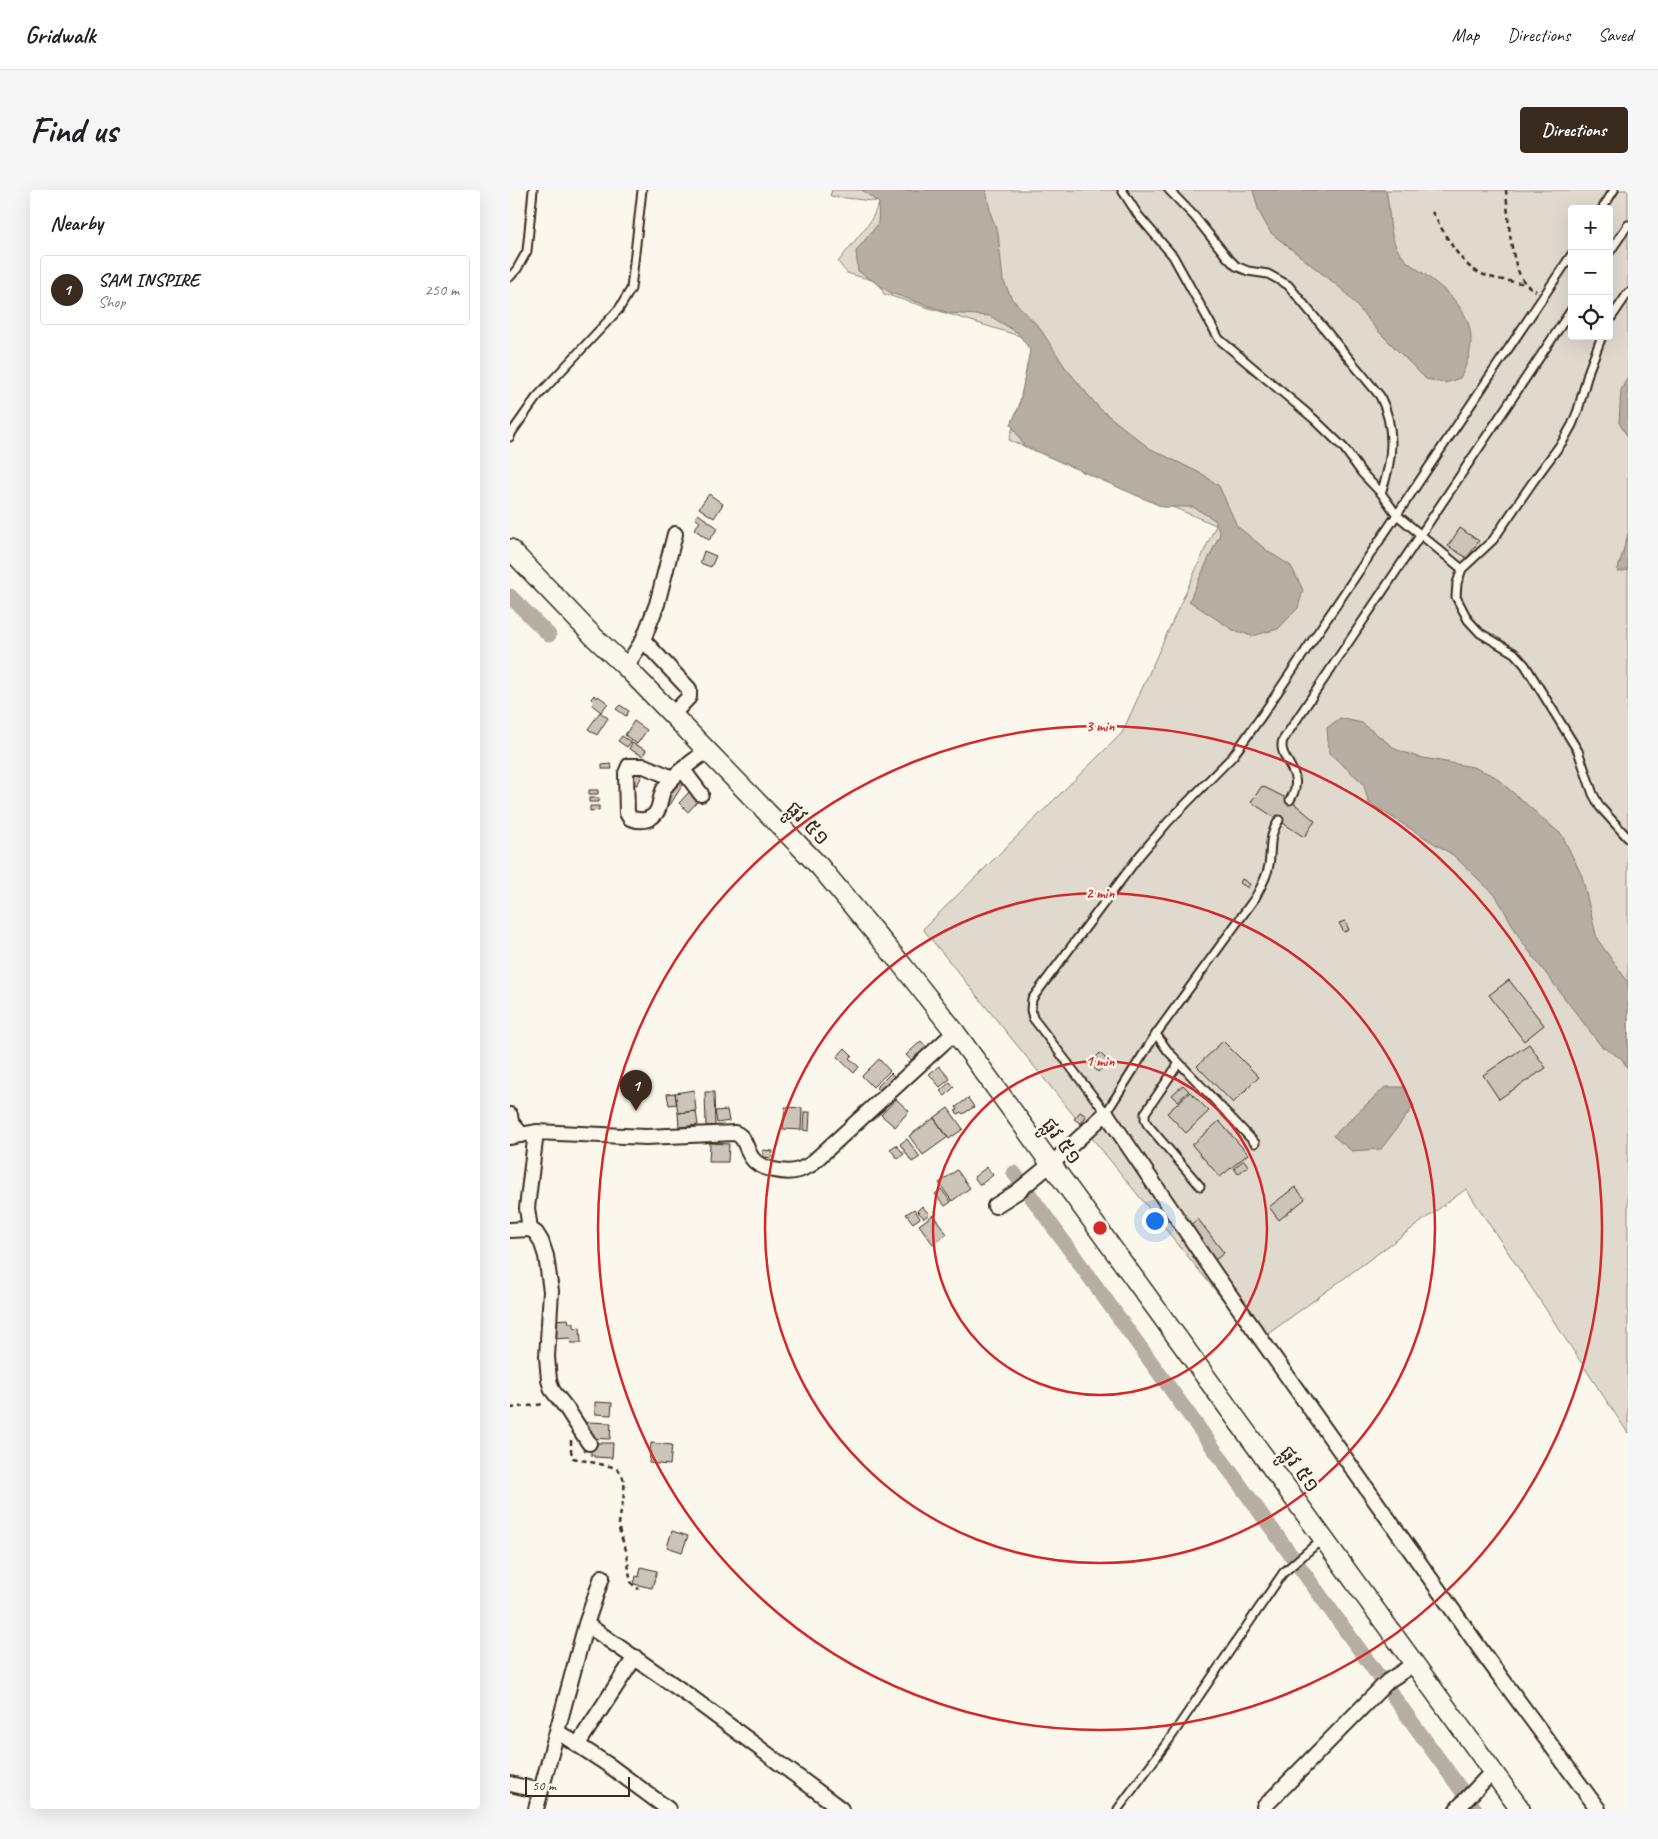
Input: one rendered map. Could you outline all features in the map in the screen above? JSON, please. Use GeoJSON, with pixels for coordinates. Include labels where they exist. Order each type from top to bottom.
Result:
{"type":"FeatureCollection","features":[{"type":"Feature","properties":{"kind":"main road","name":"ផ្លូវ ៥១"},"geometry":{"type":"LineString","coordinates":[[510,549],[595,638],[636,652],[680,706],[706,751],[820,867],[902,964],[1055,1162],[1414,1664],[1487,1778],[1520,1809]]}},
{"type":"Feature","properties":{"kind":"street"},"geometry":{"type":"LineString","coordinates":[[675,534],[663,587],[636,652],[686,685],[689,689],[680,706]]}},
{"type":"Feature","properties":{"kind":"street"},"geometry":{"type":"LineString","coordinates":[[701,794],[678,774],[706,751]]}},
{"type":"Feature","properties":{"kind":"street"},"geometry":{"type":"LineString","coordinates":[[510,1115],[516,1136],[536,1132],[646,1137],[735,1133],[743,1138],[753,1160],[776,1170],[799,1170],[810,1165],[955,1032]]}},
{"type":"Feature","properties":{"kind":"street"},"geometry":{"type":"LineString","coordinates":[[995,1206],[1017,1192],[1055,1162],[1106,1113],[1215,1274],[1488,1660],[1598,1809]]}},
{"type":"Feature","properties":{"kind":"street"},"geometry":{"type":"LineString","coordinates":[[536,1132],[527,1208],[530,1228],[541,1241],[546,1256],[551,1291],[547,1369],[552,1390],[589,1443]]}},
{"type":"Feature","properties":{"kind":"street"},"geometry":{"type":"LineString","coordinates":[[510,1230],[530,1228]]}},
{"type":"Feature","properties":{"kind":"street"},"geometry":{"type":"LineString","coordinates":[[536,1809],[586,1624],[602,1576]]}},
{"type":"Feature","properties":{"kind":"street"},"geometry":{"type":"LineString","coordinates":[[586,1624],[635,1657],[841,1809]]}},
{"type":"Feature","properties":{"kind":"street"},"geometry":{"type":"LineString","coordinates":[[578,1744],[635,1657]]}},
{"type":"Feature","properties":{"kind":"street"},"geometry":{"type":"LineString","coordinates":[[1264,1807],[1392,1678],[1414,1664]]}},
{"type":"Feature","properties":{"kind":"street"},"geometry":{"type":"LineString","coordinates":[[558,1732],[578,1744],[668,1809]]}},
{"type":"Feature","properties":{"kind":"street"},"geometry":{"type":"LineString","coordinates":[[1459,1805],[1487,1778]]}},
{"type":"Feature","properties":{"kind":"street"},"geometry":{"type":"LineString","coordinates":[[510,1784],[541,1790]]}},
{"type":"Feature","properties":{"kind":"lane"},"geometry":{"type":"LineString","coordinates":[[510,277],[527,251],[533,190]]}},
{"type":"Feature","properties":{"kind":"lane"},"geometry":{"type":"LineString","coordinates":[[511,433],[536,398],[619,308],[631,289],[642,190]]}},
{"type":"Feature","properties":{"kind":"lane"},"geometry":{"type":"LineString","coordinates":[[1122,190],[1138,216],[1177,262],[1219,338],[1314,419],[1344,448],[1362,474],[1381,493],[1397,515],[1462,569]]}},
{"type":"Feature","properties":{"kind":"lane"},"geometry":{"type":"LineString","coordinates":[[1169,190],[1196,217],[1236,266],[1248,271],[1268,274],[1288,285],[1380,396],[1387,411],[1392,442],[1388,470],[1381,493]]}},
{"type":"Feature","properties":{"kind":"lane"},"geometry":{"type":"LineString","coordinates":[[1605,205],[1614,190]]}},
{"type":"Feature","properties":{"kind":"lane"},"geometry":{"type":"LineString","coordinates":[[1611,250],[1628,225]]}},
{"type":"Feature","properties":{"kind":"lane"},"geometry":{"type":"LineString","coordinates":[[1279,820],[1270,839],[1269,865],[1266,878],[1256,898],[1156,1034],[1106,1113],[1037,1024],[1030,1010],[1032,999],[1140,855],[1168,822],[1233,756],[1269,706],[1568,260]]}},
{"type":"Feature","properties":{"kind":"lane"},"geometry":{"type":"LineString","coordinates":[[1613,315],[1628,293]]}},
{"type":"Feature","properties":{"kind":"lane"},"geometry":{"type":"LineString","coordinates":[[1290,800],[1296,788],[1296,780],[1282,748],[1283,740],[1568,315]]}},
{"type":"Feature","properties":{"kind":"lane"},"geometry":{"type":"LineString","coordinates":[[1600,340],[1572,425],[1492,540],[1462,569],[1456,583],[1456,597],[1464,615],[1480,633],[1514,653],[1525,665],[1578,751],[1593,794],[1600,806],[1628,838]]}},
{"type":"Feature","properties":{"kind":"lane"},"geometry":{"type":"LineString","coordinates":[[1156,1034],[1179,1062],[1255,1143]]}},
{"type":"Feature","properties":{"kind":"lane"},"geometry":{"type":"LineString","coordinates":[[1179,1062],[1145,1113],[1145,1119],[1147,1124],[1200,1186]]}},
{"type":"Feature","properties":{"kind":"lane"},"geometry":{"type":"LineString","coordinates":[[1118,1809],[1169,1740],[1284,1573],[1323,1538]]}},
{"type":"Feature","properties":{"kind":"path"},"geometry":{"type":"LineString","coordinates":[[1506,190],[1512,246],[1516,263],[1525,284]]}},
{"type":"Feature","properties":{"kind":"path"},"geometry":{"type":"LineString","coordinates":[[1432,212],[1462,258],[1471,268],[1488,276],[1525,284],[1543,296]]}},
{"type":"Feature","properties":{"kind":"path"},"geometry":{"type":"LineString","coordinates":[[510,1408],[543,1405],[558,1400]]}},
{"type":"Feature","properties":{"kind":"path"},"geometry":{"type":"LineString","coordinates":[[572,1418],[571,1451],[573,1458],[613,1467],[621,1474],[624,1496],[619,1527],[627,1556],[631,1581],[639,1589]]}},
{"type":"Feature","properties":{"kind":"shaded area"},"geometry":{"type":"Polygon","coordinates":[[[832,190],[1628,190],[1628,1433],[1466,1189],[1257,1342],[923,929],[1122,733],[1216,525],[1009,440],[1039,342],[884,294],[879,282],[847,273],[838,262],[870,222],[880,202],[830,196],[832,190]]]}},
{"type":"Feature","properties":{"kind":"shaded area"},"geometry":{"type":"Polygon","coordinates":[[[862,190],[986,190],[991,215],[998,233],[1003,280],[1012,299],[1039,327],[1065,367],[1099,408],[1149,448],[1204,475],[1219,486],[1237,526],[1269,552],[1291,566],[1303,590],[1298,608],[1278,629],[1252,636],[1233,630],[1189,601],[1220,534],[1215,520],[1193,507],[1163,507],[1024,446],[1011,424],[1019,406],[1030,350],[1018,333],[990,316],[949,313],[891,293],[858,271],[856,251],[878,224],[879,203],[862,190]]]}},
{"type":"Feature","properties":{"kind":"shaded area"},"geometry":{"type":"Polygon","coordinates":[[[1253,190],[1386,190],[1390,224],[1397,249],[1408,262],[1455,301],[1468,323],[1471,335],[1470,348],[1467,363],[1460,378],[1445,383],[1426,379],[1378,331],[1344,291],[1271,233],[1259,212],[1253,190]]]}},
{"type":"Feature","properties":{"kind":"shaded area"},"geometry":{"type":"Polygon","coordinates":[[[1628,376],[1628,437],[1619,423],[1621,390],[1628,376]]]}},
{"type":"Feature","properties":{"kind":"shaded area"},"geometry":{"type":"Polygon","coordinates":[[[1628,534],[1628,570],[1617,572],[1628,534]]]}},
{"type":"Feature","properties":{"kind":"shaded area"},"geometry":{"type":"Polygon","coordinates":[[[1340,718],[1362,723],[1397,750],[1418,757],[1473,767],[1494,776],[1562,835],[1582,876],[1597,939],[1628,982],[1628,1069],[1622,1059],[1601,1046],[1522,942],[1496,896],[1453,855],[1369,803],[1363,783],[1329,753],[1327,728],[1340,718]]]}},
{"type":"Feature","properties":{"kind":"shaded area"},"geometry":{"type":"Polygon","coordinates":[[[1385,1087],[1404,1087],[1414,1106],[1381,1149],[1352,1151],[1333,1136],[1385,1087]]]}},
{"type":"Feature","properties":{"kind":"building"},"geometry":{"type":"Polygon","coordinates":[[[709,494],[723,504],[714,518],[699,508],[709,494]]]}},
{"type":"Feature","properties":{"kind":"building"},"geometry":{"type":"Polygon","coordinates":[[[698,514],[718,528],[709,540],[694,529],[700,522],[695,518],[698,514]]]}},
{"type":"Feature","properties":{"kind":"building"},"geometry":{"type":"Polygon","coordinates":[[[1460,528],[1479,541],[1467,558],[1448,546],[1460,528]]]}},
{"type":"Feature","properties":{"kind":"building"},"geometry":{"type":"Polygon","coordinates":[[[704,551],[716,556],[711,567],[700,563],[704,551]]]}},
{"type":"Feature","properties":{"kind":"building"},"geometry":{"type":"Polygon","coordinates":[[[594,695],[608,703],[601,712],[592,705],[594,702],[591,699],[594,695]]]}},
{"type":"Feature","properties":{"kind":"building"},"geometry":{"type":"Polygon","coordinates":[[[620,705],[629,711],[626,716],[616,709],[620,705]]]}},
{"type":"Feature","properties":{"kind":"building"},"geometry":{"type":"Polygon","coordinates":[[[600,712],[608,718],[597,735],[588,729],[600,712]]]}},
{"type":"Feature","properties":{"kind":"building"},"geometry":{"type":"Polygon","coordinates":[[[634,721],[647,730],[637,744],[625,735],[634,721]]]}},
{"type":"Feature","properties":{"kind":"building"},"geometry":{"type":"Polygon","coordinates":[[[622,736],[631,742],[627,747],[618,741],[622,736]]]}},
{"type":"Feature","properties":{"kind":"building"},"geometry":{"type":"Polygon","coordinates":[[[632,743],[646,750],[643,756],[629,749],[632,743]]]}},
{"type":"Feature","properties":{"kind":"building"},"geometry":{"type":"Polygon","coordinates":[[[611,764],[612,769],[602,769],[602,765],[611,764]]]}},
{"type":"Feature","properties":{"kind":"building"},"geometry":{"type":"Polygon","coordinates":[[[632,772],[642,776],[637,785],[627,781],[632,772]]]}},
{"type":"Feature","properties":{"kind":"building"},"geometry":{"type":"Polygon","coordinates":[[[678,777],[685,781],[670,805],[661,800],[678,777]]]}},
{"type":"Feature","properties":{"kind":"building"},"geometry":{"type":"Polygon","coordinates":[[[1262,786],[1290,800],[1315,821],[1304,837],[1251,802],[1262,786]]]}},
{"type":"Feature","properties":{"kind":"building"},"geometry":{"type":"Polygon","coordinates":[[[589,790],[598,790],[598,794],[589,794],[589,790]]]}},
{"type":"Feature","properties":{"kind":"building"},"geometry":{"type":"Polygon","coordinates":[[[690,791],[699,800],[688,812],[679,803],[690,791]]]}},
{"type":"Feature","properties":{"kind":"building"},"geometry":{"type":"Polygon","coordinates":[[[589,798],[599,798],[599,802],[589,802],[589,798]]]}},
{"type":"Feature","properties":{"kind":"building"},"geometry":{"type":"Polygon","coordinates":[[[590,806],[599,806],[599,810],[590,811],[590,806]]]}},
{"type":"Feature","properties":{"kind":"building"},"geometry":{"type":"Polygon","coordinates":[[[1242,879],[1250,884],[1248,888],[1240,883],[1242,879]]]}},
{"type":"Feature","properties":{"kind":"building"},"geometry":{"type":"Polygon","coordinates":[[[1345,921],[1349,930],[1344,932],[1339,923],[1345,921]]]}},
{"type":"Feature","properties":{"kind":"building"},"geometry":{"type":"Polygon","coordinates":[[[1509,980],[1544,1025],[1524,1041],[1489,995],[1509,980]]]}},
{"type":"Feature","properties":{"kind":"building"},"geometry":{"type":"Polygon","coordinates":[[[921,1041],[928,1049],[920,1057],[918,1054],[911,1060],[906,1055],[921,1041]]]}},
{"type":"Feature","properties":{"kind":"building"},"geometry":{"type":"Polygon","coordinates":[[[1223,1041],[1259,1077],[1233,1103],[1197,1066],[1223,1041]]]}},
{"type":"Feature","properties":{"kind":"building"},"geometry":{"type":"Polygon","coordinates":[[[1529,1044],[1546,1068],[1499,1099],[1483,1075],[1529,1044]]]}},
{"type":"Feature","properties":{"kind":"building"},"geometry":{"type":"Polygon","coordinates":[[[845,1048],[852,1055],[849,1058],[859,1067],[854,1073],[837,1057],[845,1048]]]}},
{"type":"Feature","properties":{"kind":"building"},"geometry":{"type":"Polygon","coordinates":[[[1100,1053],[1109,1062],[1098,1072],[1090,1063],[1100,1053]]]}},
{"type":"Feature","properties":{"kind":"building"},"geometry":{"type":"Polygon","coordinates":[[[879,1059],[890,1071],[873,1087],[862,1076],[879,1059]]]}},
{"type":"Feature","properties":{"kind":"building"},"geometry":{"type":"Polygon","coordinates":[[[939,1066],[950,1079],[940,1087],[929,1074],[939,1066]]]}},
{"type":"Feature","properties":{"kind":"building"},"geometry":{"type":"Polygon","coordinates":[[[891,1073],[895,1077],[880,1091],[876,1088],[891,1073]]]}},
{"type":"Feature","properties":{"kind":"building"},"geometry":{"type":"Polygon","coordinates":[[[950,1082],[954,1087],[945,1096],[940,1091],[950,1082]]]}},
{"type":"Feature","properties":{"kind":"building"},"geometry":{"type":"Polygon","coordinates":[[[1183,1085],[1189,1091],[1178,1101],[1172,1095],[1183,1085]]]}},
{"type":"Feature","properties":{"kind":"building"},"geometry":{"type":"Polygon","coordinates":[[[694,1090],[696,1111],[678,1113],[675,1093],[694,1090]]]}},
{"type":"Feature","properties":{"kind":"building"},"geometry":{"type":"Polygon","coordinates":[[[705,1092],[714,1092],[715,1126],[706,1126],[705,1092]]]}},
{"type":"Feature","properties":{"kind":"building"},"geometry":{"type":"Polygon","coordinates":[[[1190,1092],[1209,1111],[1186,1133],[1167,1113],[1190,1092]]]}},
{"type":"Feature","properties":{"kind":"building"},"geometry":{"type":"Polygon","coordinates":[[[675,1093],[677,1104],[669,1105],[667,1094],[675,1093]]]}},
{"type":"Feature","properties":{"kind":"building"},"geometry":{"type":"Polygon","coordinates":[[[968,1098],[974,1107],[963,1114],[961,1112],[958,1114],[955,1111],[958,1110],[956,1107],[968,1098]]]}},
{"type":"Feature","properties":{"kind":"building"},"geometry":{"type":"Polygon","coordinates":[[[896,1099],[909,1111],[895,1127],[881,1115],[896,1099]]]}},
{"type":"Feature","properties":{"kind":"building"},"geometry":{"type":"Polygon","coordinates":[[[880,1103],[885,1109],[872,1121],[866,1115],[880,1103]]]}},
{"type":"Feature","properties":{"kind":"building"},"geometry":{"type":"Polygon","coordinates":[[[785,1107],[802,1108],[801,1130],[783,1129],[785,1107]]]}},
{"type":"Feature","properties":{"kind":"building"},"geometry":{"type":"Polygon","coordinates":[[[948,1108],[963,1129],[949,1139],[934,1118],[948,1108]]]}},
{"type":"Feature","properties":{"kind":"building"},"geometry":{"type":"Polygon","coordinates":[[[727,1110],[729,1121],[717,1123],[715,1111],[727,1110]]]}},
{"type":"Feature","properties":{"kind":"building"},"geometry":{"type":"Polygon","coordinates":[[[696,1111],[698,1125],[679,1127],[678,1113],[696,1111]]]}},
{"type":"Feature","properties":{"kind":"building"},"geometry":{"type":"Polygon","coordinates":[[[804,1112],[810,1112],[809,1131],[803,1130],[804,1112]]]}},
{"type":"Feature","properties":{"kind":"building"},"geometry":{"type":"Polygon","coordinates":[[[1080,1112],[1086,1116],[1081,1124],[1074,1119],[1080,1112]]]}},
{"type":"Feature","properties":{"kind":"building"},"geometry":{"type":"Polygon","coordinates":[[[934,1118],[948,1137],[923,1155],[909,1136],[934,1118]]]}},
{"type":"Feature","properties":{"kind":"building"},"geometry":{"type":"Polygon","coordinates":[[[1219,1121],[1248,1154],[1220,1177],[1192,1145],[1219,1121]]]}},
{"type":"Feature","properties":{"kind":"building"},"geometry":{"type":"Polygon","coordinates":[[[907,1139],[920,1157],[912,1162],[900,1144],[907,1139]]]}},
{"type":"Feature","properties":{"kind":"building"},"geometry":{"type":"Polygon","coordinates":[[[710,1143],[729,1144],[728,1162],[709,1162],[710,1143]]]}},
{"type":"Feature","properties":{"kind":"building"},"geometry":{"type":"Polygon","coordinates":[[[896,1145],[904,1154],[898,1159],[890,1149],[896,1145]]]}},
{"type":"Feature","properties":{"kind":"building"},"geometry":{"type":"Polygon","coordinates":[[[763,1150],[773,1151],[772,1158],[763,1157],[763,1150]]]}},
{"type":"Feature","properties":{"kind":"building"},"geometry":{"type":"Polygon","coordinates":[[[1244,1160],[1248,1166],[1238,1174],[1234,1168],[1244,1160]]]}},
{"type":"Feature","properties":{"kind":"building"},"geometry":{"type":"Polygon","coordinates":[[[987,1167],[993,1175],[980,1185],[974,1177],[987,1167]]]}},
{"type":"Feature","properties":{"kind":"building"},"geometry":{"type":"Polygon","coordinates":[[[957,1170],[970,1188],[952,1201],[939,1183],[957,1170]]]}},
{"type":"Feature","properties":{"kind":"building"},"geometry":{"type":"Polygon","coordinates":[[[1295,1187],[1305,1199],[1279,1220],[1269,1207],[1295,1187]]]}},
{"type":"Feature","properties":{"kind":"building"},"geometry":{"type":"Polygon","coordinates":[[[941,1189],[951,1202],[945,1206],[935,1194],[941,1189]]]}},
{"type":"Feature","properties":{"kind":"building"},"geometry":{"type":"Polygon","coordinates":[[[922,1206],[929,1214],[924,1218],[917,1211],[922,1206]]]}},
{"type":"Feature","properties":{"kind":"building"},"geometry":{"type":"Polygon","coordinates":[[[914,1209],[920,1218],[913,1223],[906,1214],[914,1209]]]}},
{"type":"Feature","properties":{"kind":"building"},"geometry":{"type":"Polygon","coordinates":[[[933,1215],[947,1234],[933,1244],[919,1225],[933,1215]]]}},
{"type":"Feature","properties":{"kind":"building"},"geometry":{"type":"Polygon","coordinates":[[[1198,1219],[1224,1253],[1215,1260],[1189,1226],[1198,1219]]]}},
{"type":"Feature","properties":{"kind":"building"},"geometry":{"type":"Polygon","coordinates":[[[568,1319],[569,1323],[574,1323],[574,1328],[580,1327],[581,1343],[571,1343],[570,1338],[553,1339],[552,1320],[568,1319]]]}},
{"type":"Feature","properties":{"kind":"building"},"geometry":{"type":"Polygon","coordinates":[[[595,1402],[612,1403],[611,1415],[595,1414],[595,1402]]]}},
{"type":"Feature","properties":{"kind":"building"},"geometry":{"type":"Polygon","coordinates":[[[587,1422],[611,1423],[610,1439],[586,1438],[587,1422]]]}},
{"type":"Feature","properties":{"kind":"building"},"geometry":{"type":"Polygon","coordinates":[[[594,1443],[613,1443],[612,1458],[594,1457],[594,1455],[591,1455],[594,1443]]]}},
{"type":"Feature","properties":{"kind":"building"},"geometry":{"type":"Polygon","coordinates":[[[651,1443],[672,1445],[670,1465],[649,1463],[651,1443]]]}},
{"type":"Feature","properties":{"kind":"building"},"geometry":{"type":"Polygon","coordinates":[[[672,1531],[688,1536],[682,1552],[667,1547],[672,1531]]]}},
{"type":"Feature","properties":{"kind":"building"},"geometry":{"type":"Polygon","coordinates":[[[641,1567],[657,1571],[652,1588],[634,1584],[636,1576],[639,1577],[641,1567]]]}},
{"type":"Feature","properties":{"kind":"waterway"},"geometry":{"type":"LineString","coordinates":[[510,596],[549,635]]}},
{"type":"Feature","properties":{"kind":"waterway"},"geometry":{"type":"LineString","coordinates":[[1014,1173],[1475,1809]]}},
{"type":"Feature","properties":{"kind":"place","name":"SAM INSPIRE"},"geometry":{"type":"Point","coordinates":[636,1111]}}]}
